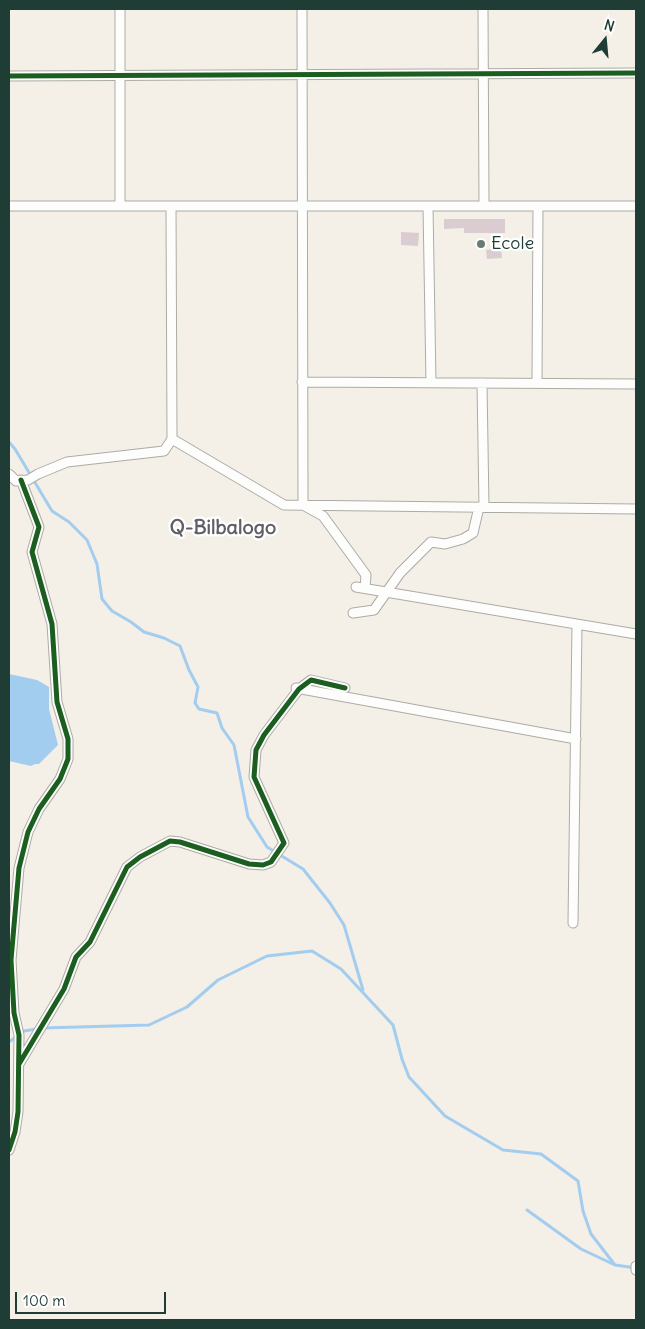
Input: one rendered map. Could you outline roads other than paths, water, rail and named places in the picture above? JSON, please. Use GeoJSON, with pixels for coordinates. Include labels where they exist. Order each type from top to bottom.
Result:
{"type":"FeatureCollection","features":[{"type":"Feature","properties":{"kind":"street"},"geometry":{"type":"LineString","coordinates":[[120,9],[120,206]]}},
{"type":"Feature","properties":{"kind":"street"},"geometry":{"type":"LineString","coordinates":[[302,9],[302,505]]}},
{"type":"Feature","properties":{"kind":"street"},"geometry":{"type":"LineString","coordinates":[[483,9],[484,206]]}},
{"type":"Feature","properties":{"kind":"street"},"geometry":{"type":"LineString","coordinates":[[9,76],[636,73]]}},
{"type":"Feature","properties":{"kind":"street"},"geometry":{"type":"LineString","coordinates":[[9,206],[636,206]]}},
{"type":"Feature","properties":{"kind":"street"},"geometry":{"type":"LineString","coordinates":[[9,474],[16,481],[25,480],[67,462],[164,451],[172,439],[172,206]]}},
{"type":"Feature","properties":{"kind":"street"},"geometry":{"type":"LineString","coordinates":[[428,206],[431,383]]}},
{"type":"Feature","properties":{"kind":"street"},"geometry":{"type":"LineString","coordinates":[[537,383],[538,206]]}},
{"type":"Feature","properties":{"kind":"street"},"geometry":{"type":"LineString","coordinates":[[302,382],[636,384]]}},
{"type":"Feature","properties":{"kind":"street"},"geometry":{"type":"LineString","coordinates":[[353,613],[374,610],[400,573],[431,542],[445,544],[463,539],[472,533],[481,507],[482,383]]}},
{"type":"Feature","properties":{"kind":"street"},"geometry":{"type":"LineString","coordinates":[[172,439],[284,505],[636,509]]}},
{"type":"Feature","properties":{"kind":"street"},"geometry":{"type":"LineString","coordinates":[[9,1150],[15,1132],[18,1112],[19,1035],[14,1014],[11,960],[22,851],[35,817],[60,779],[68,759],[68,739],[57,702],[52,624],[32,552],[39,527],[25,480]]}},
{"type":"Feature","properties":{"kind":"street"},"geometry":{"type":"LineString","coordinates":[[302,505],[323,516],[366,575],[361,587],[636,634]]}},
{"type":"Feature","properties":{"kind":"street"},"geometry":{"type":"LineString","coordinates":[[573,923],[578,624]]}},
{"type":"Feature","properties":{"kind":"street"},"geometry":{"type":"LineString","coordinates":[[19,1064],[64,989],[76,957],[90,942],[127,867],[140,857],[170,841],[180,842],[249,864],[263,865],[271,862],[284,843],[254,776],[256,750],[296,688],[311,680],[345,688]]}},
{"type":"Feature","properties":{"kind":"street"},"geometry":{"type":"LineString","coordinates":[[296,688],[576,739]]}},
{"type":"Feature","properties":{"kind":"water"},"geometry":{"type":"Polygon","coordinates":[[[9,674],[37,680],[49,687],[49,709],[58,745],[39,764],[31,766],[9,761],[9,674]]]}},
{"type":"Feature","properties":{"kind":"waterway"},"geometry":{"type":"LineString","coordinates":[[9,442],[52,511],[69,522],[87,540],[97,564],[102,599],[112,611],[144,632],[164,638],[180,646],[198,687],[195,703],[199,709],[217,713],[222,728],[234,745],[248,817],[267,847],[303,869],[330,903],[344,925],[363,990]]}},
{"type":"Feature","properties":{"kind":"waterway"},"geometry":{"type":"LineString","coordinates":[[43,1028],[149,1025],[187,1007],[218,980],[267,956],[312,951],[341,969],[393,1025],[409,1077],[445,1116],[503,1150],[541,1154],[578,1181],[583,1211],[591,1234],[615,1265]]}},
{"type":"Feature","properties":{"kind":"waterway"},"geometry":{"type":"LineString","coordinates":[[9,1042],[24,1031],[37,1029]]}},
{"type":"Feature","properties":{"kind":"waterway"},"geometry":{"type":"LineString","coordinates":[[527,1210],[581,1249],[615,1265],[636,1268]]}},
{"type":"Feature","properties":{"kind":"place","name":"Ecole"},"geometry":{"type":"Point","coordinates":[481,244]}},
{"type":"Feature","properties":{"kind":"district","name":"Q-Bilbalogo"},"geometry":{"type":"Point","coordinates":[223,528]}}]}
